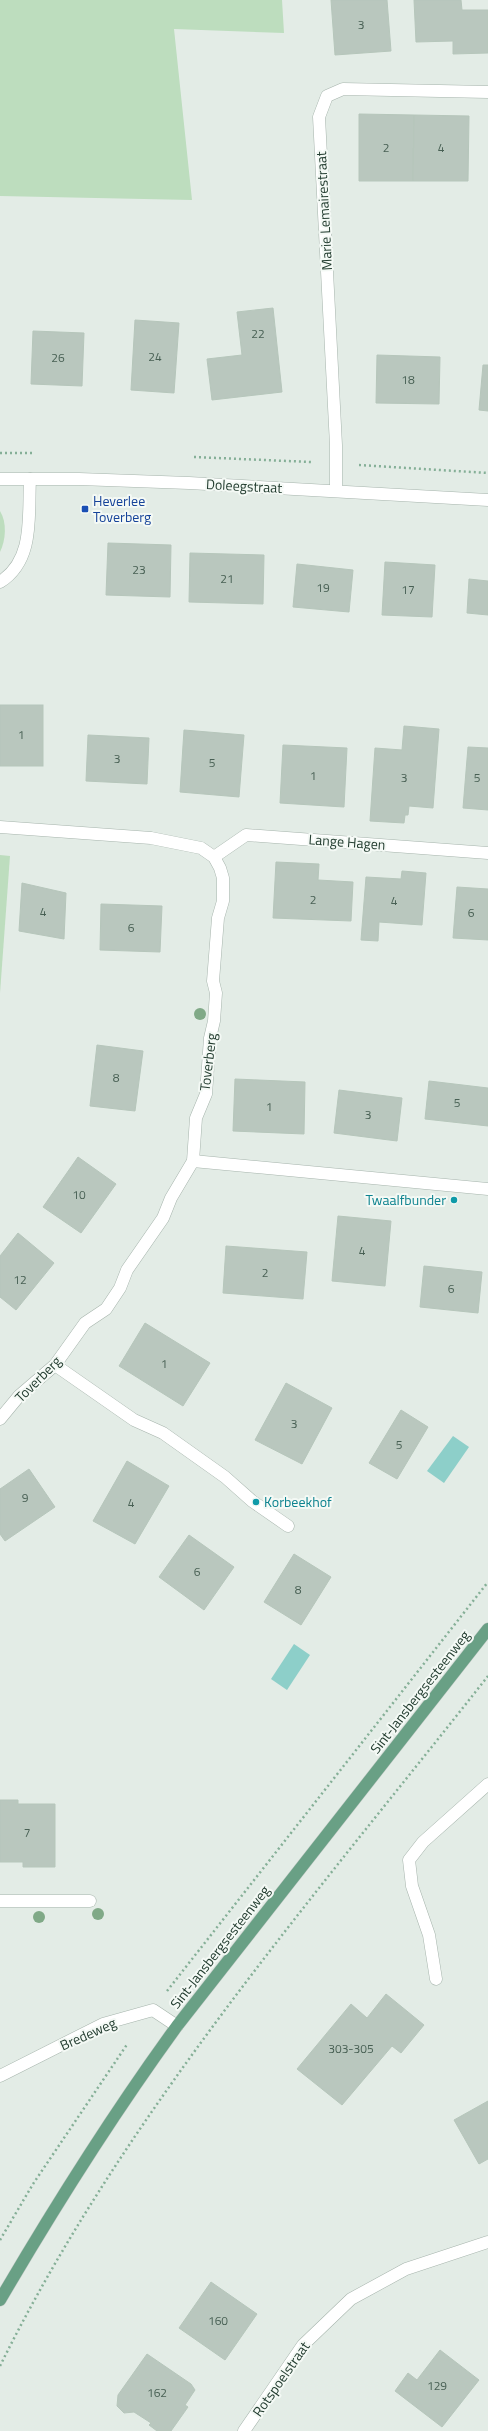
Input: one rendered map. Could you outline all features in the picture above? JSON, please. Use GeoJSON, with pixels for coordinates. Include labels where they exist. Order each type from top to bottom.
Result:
{"type":"FeatureCollection","features":[{"type":"Feature","properties":{"kind":"main road","name":"Sint-Jansbergsesteenweg"},"geometry":{"type":"LineString","coordinates":[[0,2300],[59,2200],[140,2076],[177,2026],[488,1629]]}},
{"type":"Feature","properties":{"kind":"street","name":"Marie Lemairestraat"},"geometry":{"type":"LineString","coordinates":[[336,490],[336,445],[319,117],[327,96],[343,89],[488,92]]}},
{"type":"Feature","properties":{"kind":"street","name":"Doleegstraat"},"geometry":{"type":"LineString","coordinates":[[0,479],[79,479],[336,490],[488,500]]}},
{"type":"Feature","properties":{"kind":"street"},"geometry":{"type":"LineString","coordinates":[[0,582],[19,566],[24,554],[28,534],[30,479]]}},
{"type":"Feature","properties":{"kind":"street"},"geometry":{"type":"LineString","coordinates":[[0,827],[151,838],[201,848],[214,858]]}},
{"type":"Feature","properties":{"kind":"street","name":"Lange Hagen"},"geometry":{"type":"LineString","coordinates":[[214,858],[246,835],[488,853]]}},
{"type":"Feature","properties":{"kind":"street","name":"Toverberg"},"geometry":{"type":"LineString","coordinates":[[0,1420],[19,1396],[55,1365],[85,1323],[106,1310],[120,1288],[127,1270],[163,1218],[171,1198],[193,1161],[196,1118],[206,1094],[216,993],[213,981],[218,918],[223,901],[223,878],[220,868],[214,858]]}},
{"type":"Feature","properties":{"kind":"street"},"geometry":{"type":"LineString","coordinates":[[193,1161],[488,1190]]}},
{"type":"Feature","properties":{"kind":"street"},"geometry":{"type":"LineString","coordinates":[[55,1365],[134,1420],[163,1433],[225,1477],[252,1501],[288,1526]]}},
{"type":"Feature","properties":{"kind":"street"},"geometry":{"type":"LineString","coordinates":[[436,1979],[429,1935],[412,1886],[409,1860],[423,1842],[488,1784]]}},
{"type":"Feature","properties":{"kind":"street"},"geometry":{"type":"LineString","coordinates":[[0,1902],[90,1901]]}},
{"type":"Feature","properties":{"kind":"street","name":"Bredeweg"},"geometry":{"type":"LineString","coordinates":[[0,2076],[103,2024],[153,2010],[177,2026]]}},
{"type":"Feature","properties":{"kind":"street","name":"Rotspoelstraat"},"geometry":{"type":"LineString","coordinates":[[244,2431],[303,2345],[351,2298],[406,2269],[488,2242]]}},
{"type":"Feature","properties":{"kind":"path"},"geometry":{"type":"LineString","coordinates":[[362,464],[488,473]]}},
{"type":"Feature","properties":{"kind":"path"},"geometry":{"type":"LineString","coordinates":[[188,1962],[488,1582]]}},
{"type":"Feature","properties":{"kind":"path"},"geometry":{"type":"LineString","coordinates":[[0,2366],[84,2216],[200,2041],[488,1676]]}},
{"type":"Feature","properties":{"kind":"path"},"geometry":{"type":"LineString","coordinates":[[0,2240],[32,2184],[114,2062]]}},
{"type":"Feature","properties":{"kind":"green space"},"geometry":{"type":"Polygon","coordinates":[[[0,0],[282,0],[284,33],[174,29],[192,200],[0,196],[0,0]]]}},
{"type":"Feature","properties":{"kind":"green space"},"geometry":{"type":"Polygon","coordinates":[[[0,511],[4,520],[5,531],[4,542],[0,552],[0,511]]]}},
{"type":"Feature","properties":{"kind":"green space"},"geometry":{"type":"Polygon","coordinates":[[[0,855],[10,856],[0,993],[0,855]]]}},
{"type":"Feature","properties":{"kind":"water"},"geometry":{"type":"Polygon","coordinates":[[[453,1436],[469,1447],[444,1483],[427,1471],[453,1436]]]}},
{"type":"Feature","properties":{"kind":"water"},"geometry":{"type":"Polygon","coordinates":[[[294,1644],[310,1655],[287,1690],[271,1679],[294,1644]]]}},
{"type":"Feature","properties":{"kind":"building"},"geometry":{"type":"Polygon","coordinates":[[[331,0],[387,0],[391,51],[335,55],[331,0]]]}},
{"type":"Feature","properties":{"kind":"building"},"geometry":{"type":"Polygon","coordinates":[[[414,0],[461,0],[462,10],[488,10],[488,53],[453,54],[453,41],[416,42],[414,0]]]}},
{"type":"Feature","properties":{"kind":"building"},"geometry":{"type":"Polygon","coordinates":[[[359,114],[414,115],[413,181],[359,181],[359,114]]]}},
{"type":"Feature","properties":{"kind":"building"},"geometry":{"type":"Polygon","coordinates":[[[414,115],[469,116],[468,181],[413,181],[414,115]]]}},
{"type":"Feature","properties":{"kind":"building"},"geometry":{"type":"Polygon","coordinates":[[[273,308],[282,392],[212,400],[207,359],[242,355],[237,312],[273,308]]]}},
{"type":"Feature","properties":{"kind":"building"},"geometry":{"type":"Polygon","coordinates":[[[135,320],[179,323],[174,393],[131,390],[135,320]]]}},
{"type":"Feature","properties":{"kind":"building"},"geometry":{"type":"Polygon","coordinates":[[[33,331],[84,333],[82,386],[31,384],[33,331]]]}},
{"type":"Feature","properties":{"kind":"building"},"geometry":{"type":"Polygon","coordinates":[[[377,355],[440,357],[439,404],[376,403],[377,355]]]}},
{"type":"Feature","properties":{"kind":"building"},"geometry":{"type":"Polygon","coordinates":[[[483,365],[488,365],[488,411],[479,410],[483,365]]]}},
{"type":"Feature","properties":{"kind":"building"},"geometry":{"type":"Polygon","coordinates":[[[108,543],[171,545],[170,597],[106,595],[108,543]]]}},
{"type":"Feature","properties":{"kind":"building"},"geometry":{"type":"Polygon","coordinates":[[[190,553],[264,555],[263,604],[189,602],[190,553]]]}},
{"type":"Feature","properties":{"kind":"building"},"geometry":{"type":"Polygon","coordinates":[[[385,562],[435,565],[432,617],[382,615],[385,562]]]}},
{"type":"Feature","properties":{"kind":"building"},"geometry":{"type":"Polygon","coordinates":[[[297,564],[353,570],[349,612],[293,607],[297,564]]]}},
{"type":"Feature","properties":{"kind":"building"},"geometry":{"type":"Polygon","coordinates":[[[469,579],[488,581],[488,615],[467,613],[469,579]]]}},
{"type":"Feature","properties":{"kind":"building"},"geometry":{"type":"Polygon","coordinates":[[[0,705],[43,705],[43,766],[0,766],[0,705]]]}},
{"type":"Feature","properties":{"kind":"building"},"geometry":{"type":"Polygon","coordinates":[[[404,726],[439,729],[433,808],[409,806],[408,815],[405,815],[404,823],[370,821],[375,748],[402,750],[404,726]]]}},
{"type":"Feature","properties":{"kind":"building"},"geometry":{"type":"Polygon","coordinates":[[[184,730],[244,735],[239,797],[180,792],[184,730]]]}},
{"type":"Feature","properties":{"kind":"building"},"geometry":{"type":"Polygon","coordinates":[[[88,735],[149,738],[147,784],[86,781],[88,735]]]}},
{"type":"Feature","properties":{"kind":"building"},"geometry":{"type":"Polygon","coordinates":[[[283,745],[347,748],[344,807],[280,803],[283,745]]]}},
{"type":"Feature","properties":{"kind":"building"},"geometry":{"type":"Polygon","coordinates":[[[468,747],[488,748],[488,810],[463,808],[468,747]]]}},
{"type":"Feature","properties":{"kind":"building"},"geometry":{"type":"Polygon","coordinates":[[[276,862],[319,864],[318,880],[353,882],[351,921],[273,918],[276,862]]]}},
{"type":"Feature","properties":{"kind":"building"},"geometry":{"type":"Polygon","coordinates":[[[402,871],[426,873],[422,925],[379,922],[378,941],[361,940],[366,877],[401,879],[402,871]]]}},
{"type":"Feature","properties":{"kind":"building"},"geometry":{"type":"Polygon","coordinates":[[[22,883],[66,893],[64,939],[19,931],[22,883]]]}},
{"type":"Feature","properties":{"kind":"building"},"geometry":{"type":"Polygon","coordinates":[[[457,887],[488,889],[488,940],[453,938],[457,887]]]}},
{"type":"Feature","properties":{"kind":"building"},"geometry":{"type":"Polygon","coordinates":[[[101,904],[162,906],[160,952],[100,950],[101,904]]]}},
{"type":"Feature","properties":{"kind":"building"},"geometry":{"type":"Polygon","coordinates":[[[97,1045],[143,1051],[135,1111],[90,1106],[97,1045]]]}},
{"type":"Feature","properties":{"kind":"building"},"geometry":{"type":"Polygon","coordinates":[[[235,1079],[305,1082],[304,1134],[233,1131],[235,1079]]]}},
{"type":"Feature","properties":{"kind":"building"},"geometry":{"type":"Polygon","coordinates":[[[429,1081],[488,1088],[488,1126],[425,1119],[429,1081]]]}},
{"type":"Feature","properties":{"kind":"building"},"geometry":{"type":"Polygon","coordinates":[[[339,1090],[402,1098],[397,1141],[334,1133],[339,1090]]]}},
{"type":"Feature","properties":{"kind":"building"},"geometry":{"type":"Polygon","coordinates":[[[78,1157],[116,1184],[81,1233],[43,1207],[78,1157]]]}},
{"type":"Feature","properties":{"kind":"building"},"geometry":{"type":"Polygon","coordinates":[[[338,1216],[391,1221],[385,1286],[332,1281],[338,1216]]]}},
{"type":"Feature","properties":{"kind":"building"},"geometry":{"type":"Polygon","coordinates":[[[18,1233],[54,1263],[16,1310],[0,1297],[0,1256],[18,1233]]]}},
{"type":"Feature","properties":{"kind":"building"},"geometry":{"type":"Polygon","coordinates":[[[226,1246],[307,1252],[303,1299],[223,1293],[226,1246]]]}},
{"type":"Feature","properties":{"kind":"building"},"geometry":{"type":"Polygon","coordinates":[[[424,1266],[482,1272],[478,1313],[420,1307],[424,1266]]]}},
{"type":"Feature","properties":{"kind":"building"},"geometry":{"type":"Polygon","coordinates":[[[145,1323],[210,1363],[183,1406],[119,1366],[145,1323]]]}},
{"type":"Feature","properties":{"kind":"building"},"geometry":{"type":"Polygon","coordinates":[[[286,1383],[332,1408],[302,1464],[255,1440],[286,1383]]]}},
{"type":"Feature","properties":{"kind":"building"},"geometry":{"type":"Polygon","coordinates":[[[401,1410],[428,1427],[397,1479],[369,1463],[401,1410]]]}},
{"type":"Feature","properties":{"kind":"building"},"geometry":{"type":"Polygon","coordinates":[[[127,1461],[169,1486],[135,1544],[93,1521],[127,1461]]]}},
{"type":"Feature","properties":{"kind":"building"},"geometry":{"type":"Polygon","coordinates":[[[29,1469],[55,1507],[5,1541],[0,1534],[0,1489],[29,1469]]]}},
{"type":"Feature","properties":{"kind":"building"},"geometry":{"type":"Polygon","coordinates":[[[189,1535],[234,1567],[204,1610],[159,1577],[189,1535]]]}},
{"type":"Feature","properties":{"kind":"building"},"geometry":{"type":"Polygon","coordinates":[[[294,1554],[331,1577],[301,1625],[264,1602],[294,1554]]]}},
{"type":"Feature","properties":{"kind":"building"},"geometry":{"type":"Polygon","coordinates":[[[0,1800],[18,1800],[18,1804],[55,1804],[55,1867],[23,1867],[23,1862],[0,1862],[0,1800]]]}},
{"type":"Feature","properties":{"kind":"building"},"geometry":{"type":"Polygon","coordinates":[[[386,1994],[424,2025],[401,2053],[392,2046],[342,2105],[297,2069],[351,2004],[367,2018],[386,1994]]]}},
{"type":"Feature","properties":{"kind":"building"},"geometry":{"type":"Polygon","coordinates":[[[488,2101],[488,2159],[479,2164],[454,2120],[488,2101]]]}},
{"type":"Feature","properties":{"kind":"building"},"geometry":{"type":"Polygon","coordinates":[[[211,2282],[257,2314],[225,2360],[179,2328],[211,2282]]]}},
{"type":"Feature","properties":{"kind":"building"},"geometry":{"type":"Polygon","coordinates":[[[440,2350],[479,2380],[442,2427],[395,2391],[408,2373],[417,2380],[440,2350]]]}},
{"type":"Feature","properties":{"kind":"building"},"geometry":{"type":"Polygon","coordinates":[[[147,2354],[191,2384],[195,2390],[185,2405],[188,2407],[171,2431],[157,2431],[149,2425],[151,2423],[134,2412],[124,2413],[117,2406],[118,2395],[147,2354]]]}},
{"type":"Feature","properties":{"kind":"place","name":"Heverlee Toverberg"},"geometry":{"type":"Point","coordinates":[85,509]}},
{"type":"Feature","properties":{"kind":"place","name":"Twaalfbunder"},"geometry":{"type":"Point","coordinates":[454,1200]}},
{"type":"Feature","properties":{"kind":"place","name":"Korbeekhof"},"geometry":{"type":"Point","coordinates":[256,1502]}}]}
